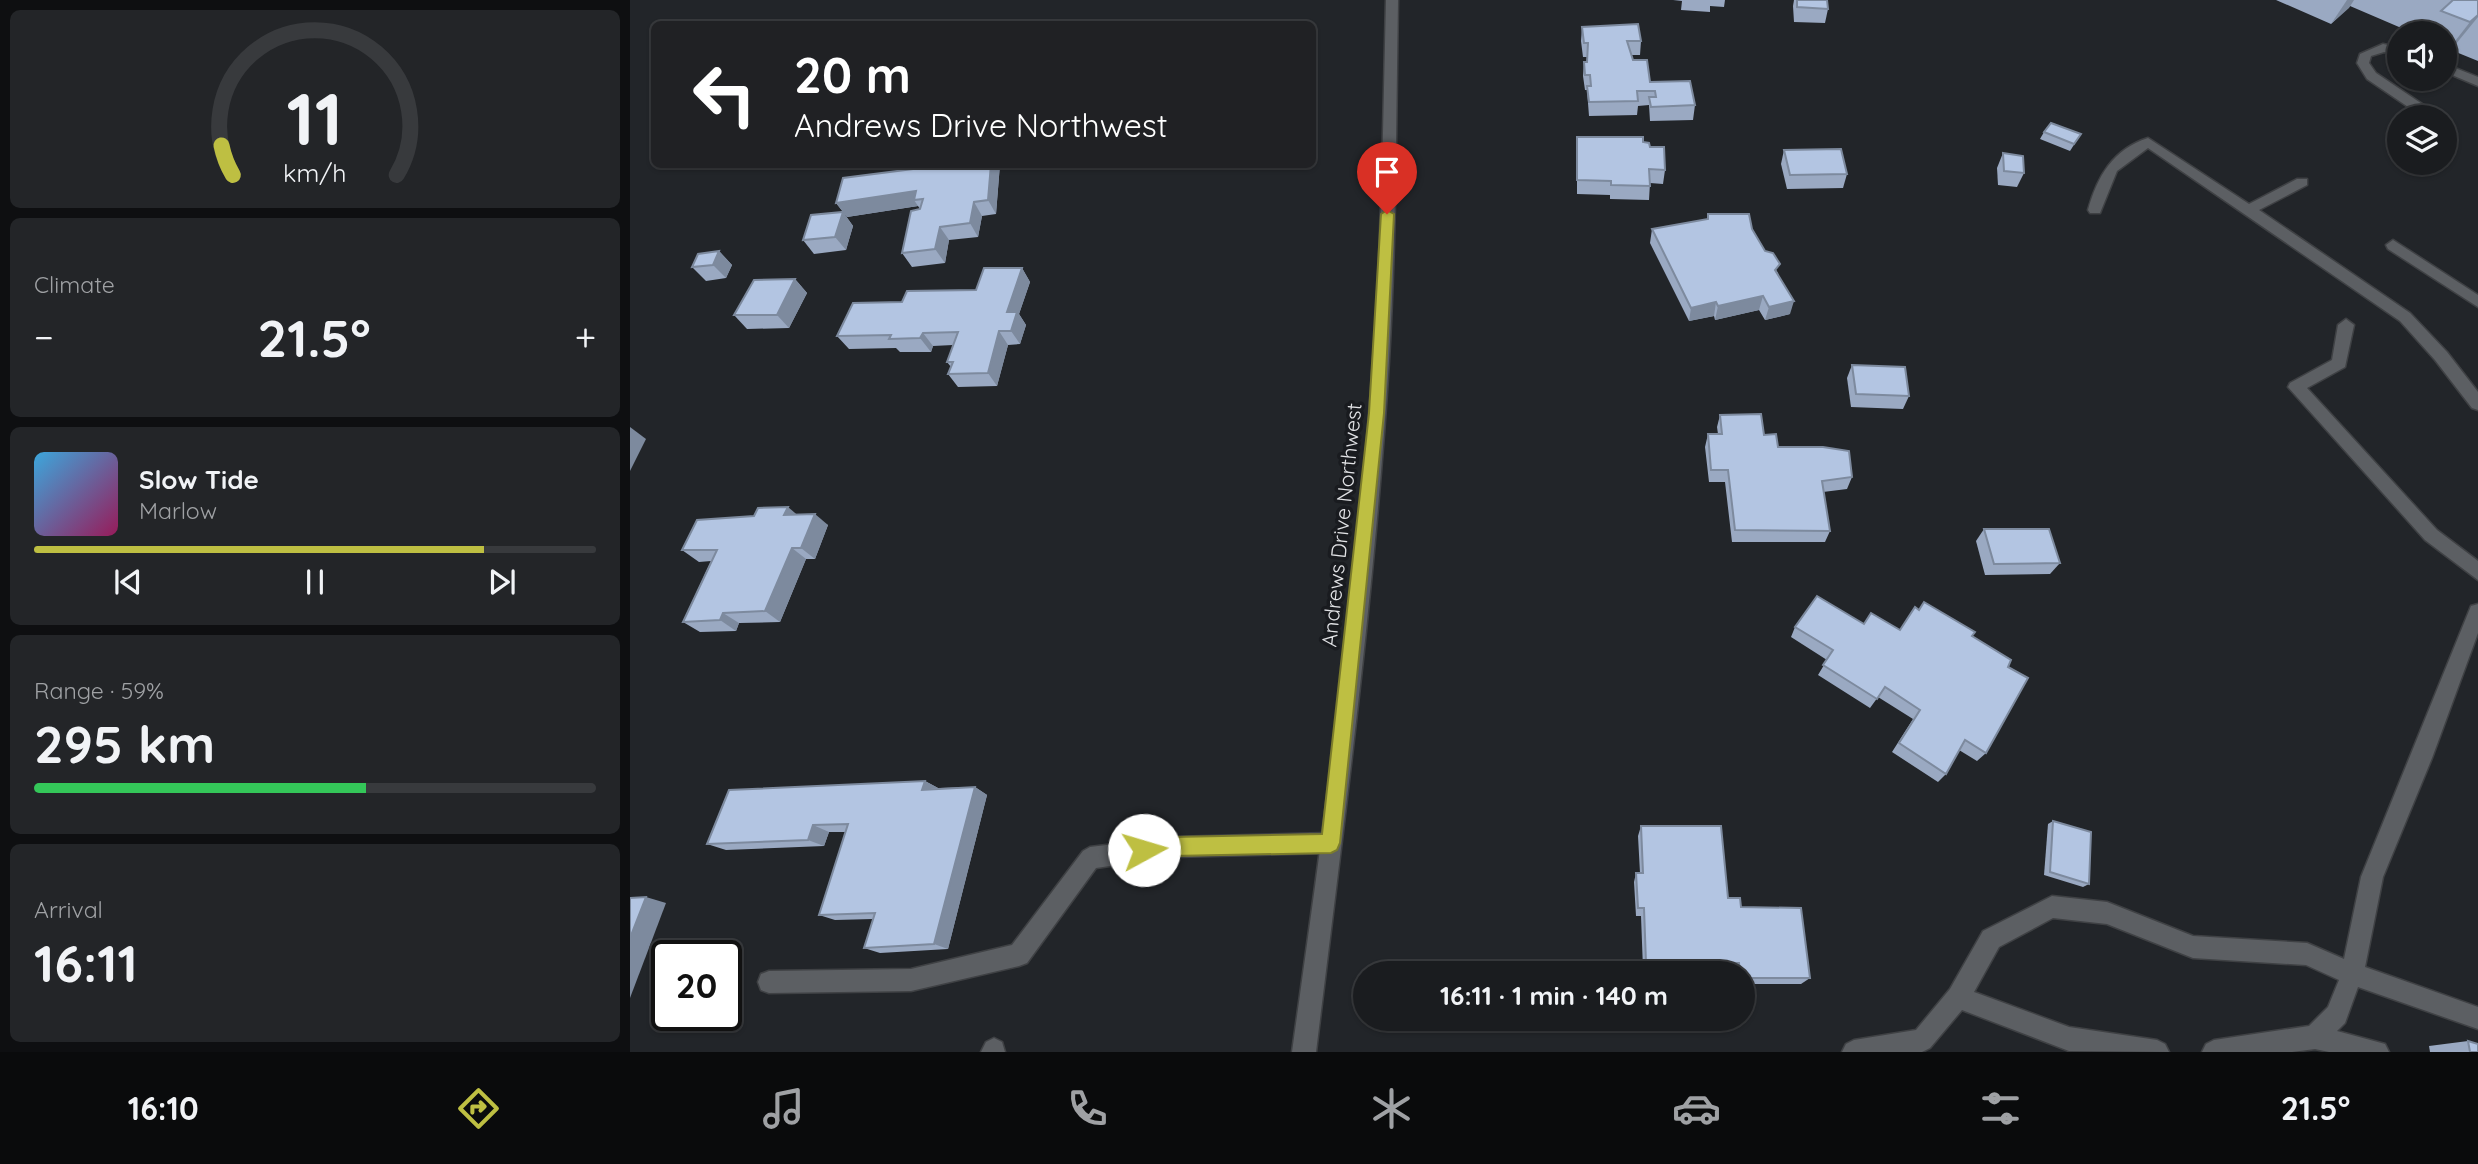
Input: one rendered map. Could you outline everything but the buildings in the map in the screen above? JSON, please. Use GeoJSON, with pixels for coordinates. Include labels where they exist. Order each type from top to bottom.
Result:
{"type":"FeatureCollection","features":[{"type":"Feature","properties":{"kind":"street","name":"Andrews Drive Northwest"},"geometry":{"type":"LineString","coordinates":[[1304,1052],[1331,843],[1377,413],[1386,278],[1392,0]]}},
{"type":"Feature","properties":{"kind":"street"},"geometry":{"type":"LineString","coordinates":[[2387,49],[2366,54],[2363,62],[2371,76],[2387,89]]}},
{"type":"Feature","properties":{"kind":"street"},"geometry":{"type":"LineString","coordinates":[[2457,73],[2478,82]]}},
{"type":"Feature","properties":{"kind":"street"},"geometry":{"type":"LineString","coordinates":[[2390,91],[2412,105]]}},
{"type":"Feature","properties":{"kind":"street"},"geometry":{"type":"LineString","coordinates":[[2095,210],[2102,182],[2115,162],[2148,142],[2405,317],[2441,356],[2478,404]]}},
{"type":"Feature","properties":{"kind":"street"},"geometry":{"type":"LineString","coordinates":[[2248,210],[2302,183]]}},
{"type":"Feature","properties":{"kind":"street"},"geometry":{"type":"LineString","coordinates":[[2393,245],[2478,302]]}},
{"type":"Feature","properties":{"kind":"street"},"geometry":{"type":"LineString","coordinates":[[2346,325],[2339,363],[2296,387],[2431,535],[2478,572]]}},
{"type":"Feature","properties":{"kind":"street"},"geometry":{"type":"LineString","coordinates":[[2315,1037],[2337,1015],[2352,974],[2372,877],[2422,758],[2461,650],[2478,612]]}},
{"type":"Feature","properties":{"kind":"street"},"geometry":{"type":"LineString","coordinates":[[769,982],[911,980],[1019,956],[1090,858],[1172,847],[1331,843]]}},
{"type":"Feature","properties":{"kind":"street"},"geometry":{"type":"LineString","coordinates":[[1854,1052],[1922,1040],[1958,997],[1990,939],[2052,907],[2107,913],[2193,947],[2307,954],[2352,974],[2478,1018]]}},
{"type":"Feature","properties":{"kind":"street"},"geometry":{"type":"LineString","coordinates":[[1958,997],[2069,1038],[2157,1052]]}},
{"type":"Feature","properties":{"kind":"street"},"geometry":{"type":"LineString","coordinates":[[2214,1052],[2315,1037],[2377,1052]]}},
{"type":"Feature","properties":{"kind":"route"},"geometry":{"type":"LineString","coordinates":[[1144,850],[1331,843],[1377,413],[1386,278],[1387,214]]}}]}
